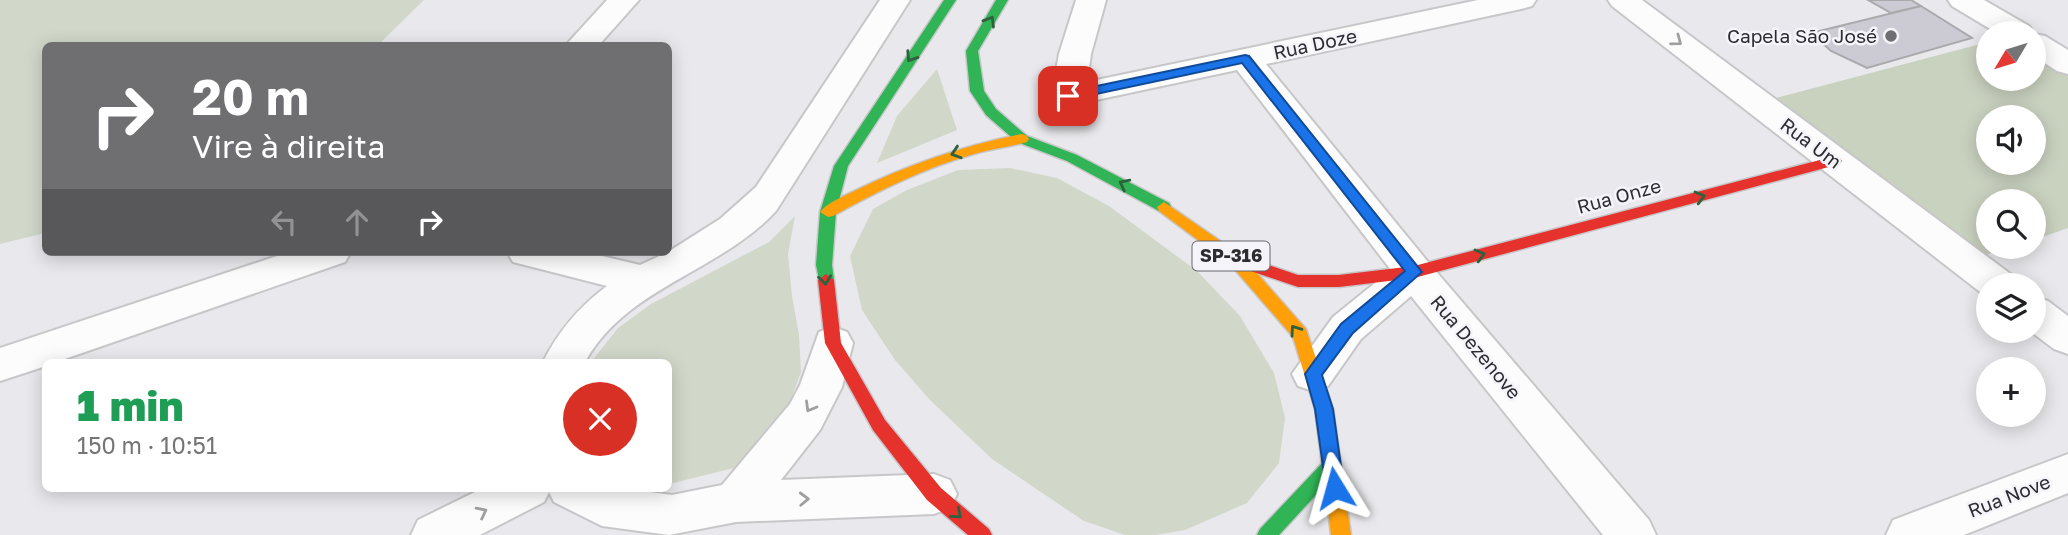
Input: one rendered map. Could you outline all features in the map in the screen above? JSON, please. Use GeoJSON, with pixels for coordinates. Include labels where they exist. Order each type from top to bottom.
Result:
{"type":"FeatureCollection","features":[{"type":"Feature","properties":{"kind":"main road"},"geometry":{"type":"LineString","coordinates":[[950,0],[841,166],[828,212],[824,265],[833,343],[879,425],[934,494],[982,535]]}},
{"type":"Feature","properties":{"kind":"main road","name":"SP-316"},"geometry":{"type":"LineString","coordinates":[[1002,0],[972,51],[977,91],[991,112],[1023,139],[1072,158],[1156,201],[1236,260],[1300,334],[1324,409],[1341,535]]}},
{"type":"Feature","properties":{"kind":"main road","name":"SP-316"},"geometry":{"type":"LineString","coordinates":[[828,212],[879,181],[928,162],[979,145],[1023,139]]}},
{"type":"Feature","properties":{"kind":"main road","name":"Rua Onze"},"geometry":{"type":"LineString","coordinates":[[1236,260],[1298,281],[1339,281],[1414,272],[1835,161]]}},
{"type":"Feature","properties":{"kind":"main road"},"geometry":{"type":"LineString","coordinates":[[1267,535],[1332,465]]}},
{"type":"Feature","properties":{"kind":"street"},"geometry":{"type":"LineString","coordinates":[[584,42],[624,0]]}},
{"type":"Feature","properties":{"kind":"street"},"geometry":{"type":"LineString","coordinates":[[565,359],[571,346],[606,308],[643,280],[709,245],[759,208],[895,0]]}},
{"type":"Feature","properties":{"kind":"street","name":"Rua Doze"},"geometry":{"type":"LineString","coordinates":[[1091,0],[1075,54],[1068,96],[1521,0]]}},
{"type":"Feature","properties":{"kind":"street","name":"Rua Um"},"geometry":{"type":"LineString","coordinates":[[1623,0],[1982,273]]}},
{"type":"Feature","properties":{"kind":"street"},"geometry":{"type":"LineString","coordinates":[[1963,0],[1998,21]]}},
{"type":"Feature","properties":{"kind":"street"},"geometry":{"type":"LineString","coordinates":[[2046,50],[2068,64]]}},
{"type":"Feature","properties":{"kind":"street","name":"Rua Dezenove"},"geometry":{"type":"LineString","coordinates":[[1245,59],[1414,272],[1632,535]]}},
{"type":"Feature","properties":{"kind":"street"},"geometry":{"type":"LineString","coordinates":[[0,365],[320,256]]}},
{"type":"Feature","properties":{"kind":"street"},"geometry":{"type":"LineString","coordinates":[[543,256],[643,280]]}},
{"type":"Feature","properties":{"kind":"street"},"geometry":{"type":"LineString","coordinates":[[1313,374],[1347,328],[1414,272]]}},
{"type":"Feature","properties":{"kind":"street"},"geometry":{"type":"LineString","coordinates":[[2046,321],[2068,338]]}},
{"type":"Feature","properties":{"kind":"street"},"geometry":{"type":"LineString","coordinates":[[736,502],[805,417],[821,387],[833,343]]}},
{"type":"Feature","properties":{"kind":"street","name":"Rua Nove"},"geometry":{"type":"LineString","coordinates":[[1910,535],[2068,473]]}},
{"type":"Feature","properties":{"kind":"street"},"geometry":{"type":"LineString","coordinates":[[435,535],[520,492]]}},
{"type":"Feature","properties":{"kind":"street"},"geometry":{"type":"LineString","coordinates":[[577,492],[602,506],[672,515],[736,502],[934,494]]}},
{"type":"Feature","properties":{"kind":"shaded area"},"geometry":{"type":"Polygon","coordinates":[[[0,0],[424,0],[381,42],[42,42],[42,234],[0,244],[0,0]]]}},
{"type":"Feature","properties":{"kind":"shaded area"},"geometry":{"type":"Polygon","coordinates":[[[937,69],[957,130],[877,163],[897,116],[937,69]]]}},
{"type":"Feature","properties":{"kind":"shaded area"},"geometry":{"type":"Polygon","coordinates":[[[1010,168],[1057,178],[1109,206],[1197,271],[1240,316],[1274,373],[1285,418],[1279,463],[1247,503],[1185,530],[1155,535],[1125,535],[1084,521],[992,459],[930,400],[895,360],[862,310],[850,256],[873,209],[907,190],[958,170],[1010,168]]]}},
{"type":"Feature","properties":{"kind":"shaded area"},"geometry":{"type":"Polygon","coordinates":[[[795,216],[788,254],[801,372],[787,410],[738,467],[672,483],[672,359],[593,359],[618,328],[651,304],[769,242],[795,216]]]}},
{"type":"Feature","properties":{"kind":"green space"},"geometry":{"type":"Polygon","coordinates":[[[1976,45],[1976,91],[2046,91],[2046,54],[2068,68],[2068,228],[2046,236],[2046,189],[1976,189],[1976,251],[1776,98],[1976,45]]]}},
{"type":"Feature","properties":{"kind":"building"},"geometry":{"type":"Polygon","coordinates":[[[1868,0],[1911,0],[1921,6],[1891,13],[1868,0]]]}},
{"type":"Feature","properties":{"kind":"building","name":"Capela São José"},"geometry":{"type":"Polygon","coordinates":[[[1921,6],[1972,38],[1867,68],[1831,51],[1811,33],[1921,6]]]}},
{"type":"Feature","properties":{"kind":"traffic: fast"},"geometry":{"type":"LineString","coordinates":[[826,280],[824,265],[828,212],[841,166],[950,0]]}},
{"type":"Feature","properties":{"kind":"traffic: fast"},"geometry":{"type":"LineString","coordinates":[[1002,0],[972,51],[977,91],[991,112],[1022,139],[1072,158],[1164,207]]}},
{"type":"Feature","properties":{"kind":"traffic: fast"},"geometry":{"type":"LineString","coordinates":[[1267,535],[1332,465]]}},
{"type":"Feature","properties":{"kind":"traffic: slow"},"geometry":{"type":"LineString","coordinates":[[828,212],[898,176],[970,150],[1022,139]]}},
{"type":"Feature","properties":{"kind":"traffic: slow"},"geometry":{"type":"LineString","coordinates":[[1164,207],[1236,260],[1300,334],[1324,409],[1341,535]]}},
{"type":"Feature","properties":{"kind":"traffic: jam"},"geometry":{"type":"LineString","coordinates":[[1236,260],[1298,281],[1339,281],[1414,272],[1835,161]]}},
{"type":"Feature","properties":{"kind":"traffic: jam"},"geometry":{"type":"LineString","coordinates":[[826,280],[833,343],[879,425],[934,494],[982,535]]}},
{"type":"Feature","properties":{"kind":"place","name":"Capela São José"},"geometry":{"type":"Point","coordinates":[1891,36]}},
{"type":"Feature","properties":{"kind":"route"},"geometry":{"type":"LineString","coordinates":[[1068,96],[1245,59],[1414,272],[1347,328],[1313,374],[1324,409],[1335,488]]}}]}
